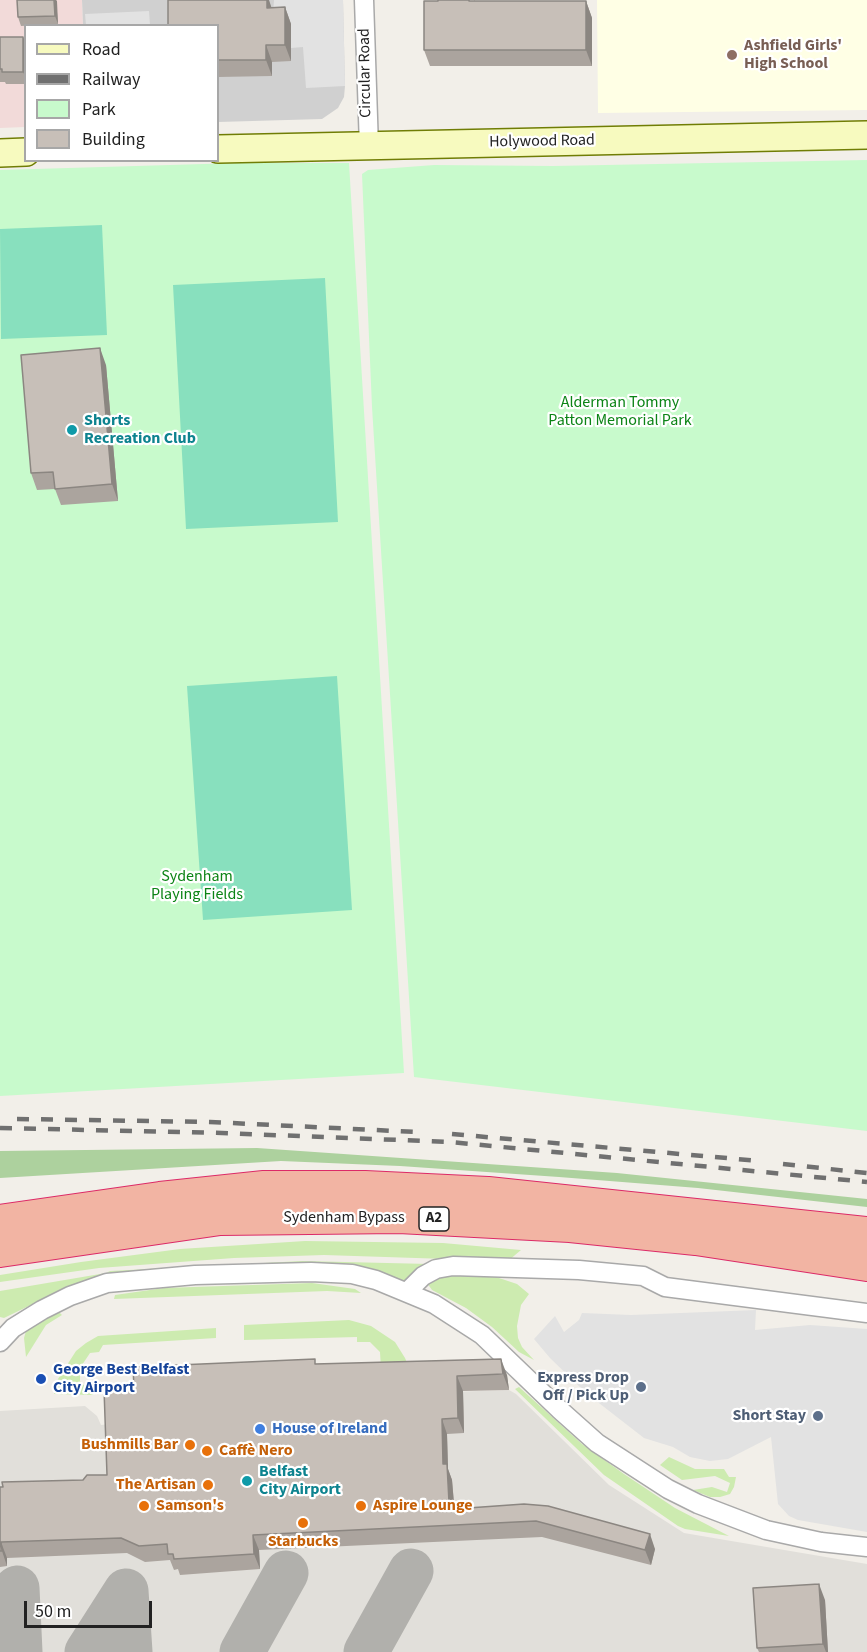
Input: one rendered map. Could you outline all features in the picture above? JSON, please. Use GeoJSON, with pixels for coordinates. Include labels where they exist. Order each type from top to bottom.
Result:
{"type":"FeatureCollection","features":[{"type":"Feature","properties":{"kind":"highway","name":"Sydenham Bypass"},"geometry":{"type":"LineString","coordinates":[[0,1221],[160,1198],[264,1187],[365,1187],[488,1193],[867,1233]]}},
{"type":"Feature","properties":{"kind":"highway"},"geometry":{"type":"LineString","coordinates":[[0,1204],[58,1212]]}},
{"type":"Feature","properties":{"kind":"highway","name":"Sydenham Bypass"},"geometry":{"type":"LineString","coordinates":[[0,1251],[220,1219],[399,1217],[582,1227],[696,1239],[867,1265]]}},
{"type":"Feature","properties":{"kind":"main road","name":"Holywood Road"},"geometry":{"type":"LineString","coordinates":[[219,149],[867,135]]}},
{"type":"Feature","properties":{"kind":"main road"},"geometry":{"type":"LineString","coordinates":[[0,153],[24,152]]}},
{"type":"Feature","properties":{"kind":"street","name":"Circular Road"},"geometry":{"type":"LineString","coordinates":[[364,0],[369,147]]}},
{"type":"Feature","properties":{"kind":"street"},"geometry":{"type":"LineString","coordinates":[[407,1292],[423,1276],[435,1269],[453,1266],[579,1270],[643,1276],[665,1287],[867,1313]]}},
{"type":"Feature","properties":{"kind":"street"},"geometry":{"type":"LineString","coordinates":[[0,1342],[13,1328],[70,1296],[107,1283],[195,1275],[311,1272],[352,1274],[407,1292],[434,1304],[468,1325],[482,1335],[597,1443],[668,1489],[698,1504],[766,1530],[821,1542],[867,1547]]}},
{"type":"Feature","properties":{"kind":"shaded area"},"geometry":{"type":"Polygon","coordinates":[[[0,0],[82,0],[83,24],[24,24],[24,127],[0,128],[0,0]]]}},
{"type":"Feature","properties":{"kind":"shaded area"},"geometry":{"type":"Polygon","coordinates":[[[82,0],[343,0],[344,97],[338,108],[322,119],[219,122],[219,24],[83,24],[82,0]]]}},
{"type":"Feature","properties":{"kind":"shaded area"},"geometry":{"type":"Polygon","coordinates":[[[274,0],[343,0],[345,86],[306,88],[303,47],[291,48],[291,24],[273,12],[274,0]]]}},
{"type":"Feature","properties":{"kind":"shaded area","name":"Ashfield Girls' High School"},"geometry":{"type":"Polygon","coordinates":[[[597,0],[867,0],[867,110],[598,113],[597,0]]]}},
{"type":"Feature","properties":{"kind":"shaded area"},"geometry":{"type":"Polygon","coordinates":[[[149,11],[150,24],[86,24],[85,14],[149,11]]]}},
{"type":"Feature","properties":{"kind":"shaded area","name":"Short Stay"},"geometry":{"type":"Polygon","coordinates":[[[756,1310],[755,1330],[810,1325],[867,1329],[867,1532],[798,1520],[789,1516],[778,1504],[771,1437],[728,1459],[710,1461],[690,1457],[673,1447],[644,1438],[586,1393],[534,1339],[555,1316],[564,1332],[579,1320],[582,1313],[631,1315],[756,1310]]]}},
{"type":"Feature","properties":{"kind":"shaded area","name":"George Best Belfast City Airport"},"geometry":{"type":"Polygon","coordinates":[[[509,1390],[516,1394],[609,1485],[684,1533],[867,1564],[867,1652],[0,1652],[0,1411],[85,1406],[97,1416],[101,1425],[353,1395],[509,1390]]]}},
{"type":"Feature","properties":{"kind":"green space","name":"Alderman Tommy Patton Memorial Park"},"geometry":{"type":"Polygon","coordinates":[[[867,160],[867,1131],[414,1077],[372,407],[362,174],[368,170],[434,165],[553,166],[867,160]]]}},
{"type":"Feature","properties":{"kind":"green space","name":"Sydenham Playing Fields"},"geometry":{"type":"Polygon","coordinates":[[[238,163],[349,163],[404,1073],[0,1096],[0,170],[238,163]]]}},
{"type":"Feature","properties":{"kind":"green space"},"geometry":{"type":"Polygon","coordinates":[[[102,225],[107,335],[1,339],[0,229],[102,225]]]}},
{"type":"Feature","properties":{"kind":"green space"},"geometry":{"type":"Polygon","coordinates":[[[325,278],[338,522],[186,529],[173,285],[325,278]]]}},
{"type":"Feature","properties":{"kind":"green space"},"geometry":{"type":"Polygon","coordinates":[[[337,676],[352,910],[203,920],[187,686],[337,676]]]}},
{"type":"Feature","properties":{"kind":"green space"},"geometry":{"type":"Polygon","coordinates":[[[257,1148],[617,1173],[867,1199],[867,1207],[698,1188],[559,1177],[400,1166],[281,1161],[0,1178],[0,1151],[257,1148]]]}},
{"type":"Feature","properties":{"kind":"green space"},"geometry":{"type":"Polygon","coordinates":[[[305,1241],[443,1243],[521,1250],[508,1261],[324,1255],[234,1258],[99,1268],[0,1282],[0,1275],[81,1262],[180,1249],[305,1241]]]}},
{"type":"Feature","properties":{"kind":"green space"},"geometry":{"type":"Polygon","coordinates":[[[302,1261],[430,1264],[407,1282],[367,1270],[303,1264],[106,1273],[302,1261]]]}},
{"type":"Feature","properties":{"kind":"green space"},"geometry":{"type":"Polygon","coordinates":[[[106,1273],[72,1285],[4,1318],[0,1317],[0,1291],[106,1273]]]}},
{"type":"Feature","properties":{"kind":"green space"},"geometry":{"type":"Polygon","coordinates":[[[440,1273],[484,1273],[517,1284],[529,1294],[521,1305],[517,1326],[518,1338],[522,1347],[534,1360],[519,1352],[492,1327],[466,1308],[432,1290],[427,1283],[440,1273]]]}},
{"type":"Feature","properties":{"kind":"green space"},"geometry":{"type":"Polygon","coordinates":[[[312,1283],[355,1289],[361,1293],[327,1291],[114,1299],[115,1295],[164,1288],[312,1283]]]}},
{"type":"Feature","properties":{"kind":"green space"},"geometry":{"type":"Polygon","coordinates":[[[59,1312],[62,1315],[46,1325],[26,1357],[24,1338],[26,1331],[59,1312]]]}},
{"type":"Feature","properties":{"kind":"green space"},"geometry":{"type":"Polygon","coordinates":[[[349,1320],[371,1326],[395,1342],[412,1374],[381,1369],[380,1352],[370,1342],[357,1342],[357,1337],[244,1340],[244,1325],[349,1320]]]}},
{"type":"Feature","properties":{"kind":"green space"},"geometry":{"type":"Polygon","coordinates":[[[216,1328],[216,1338],[103,1345],[99,1352],[90,1353],[80,1368],[80,1381],[93,1395],[54,1394],[58,1379],[76,1351],[98,1336],[216,1328]]]}},
{"type":"Feature","properties":{"kind":"green space"},"geometry":{"type":"Polygon","coordinates":[[[519,1387],[582,1444],[624,1474],[675,1508],[729,1536],[678,1526],[604,1475],[515,1389],[519,1387]]]}},
{"type":"Feature","properties":{"kind":"green space"},"geometry":{"type":"Polygon","coordinates":[[[669,1457],[695,1469],[724,1469],[729,1477],[736,1477],[734,1487],[730,1494],[720,1497],[710,1497],[693,1490],[712,1487],[727,1492],[730,1483],[715,1476],[682,1480],[660,1465],[669,1457]]]}},
{"type":"Feature","properties":{"kind":"building"},"geometry":{"type":"Polygon","coordinates":[[[17,0],[54,0],[55,16],[18,17],[17,0]]]}},
{"type":"Feature","properties":{"kind":"building"},"geometry":{"type":"Polygon","coordinates":[[[168,0],[267,0],[267,8],[285,7],[285,45],[266,45],[266,60],[219,60],[219,24],[168,24],[168,0]]]}},
{"type":"Feature","properties":{"kind":"building"},"geometry":{"type":"Polygon","coordinates":[[[424,1],[586,1],[586,50],[424,50],[424,1]]]}},
{"type":"Feature","properties":{"kind":"building"},"geometry":{"type":"Polygon","coordinates":[[[0,37],[23,37],[23,72],[2,72],[0,69],[0,37]]]}},
{"type":"Feature","properties":{"kind":"building","name":"Shorts Recreation Club"},"geometry":{"type":"Polygon","coordinates":[[[100,348],[112,484],[55,489],[53,472],[31,473],[21,355],[100,348]]]}},
{"type":"Feature","properties":{"kind":"building"},"geometry":{"type":"Polygon","coordinates":[[[315,1359],[315,1364],[501,1359],[503,1374],[457,1376],[458,1418],[442,1419],[443,1464],[447,1464],[449,1502],[454,1502],[454,1509],[524,1504],[548,1506],[650,1534],[645,1550],[536,1521],[253,1535],[254,1554],[174,1559],[173,1554],[168,1554],[167,1544],[139,1546],[121,1538],[1,1542],[2,1551],[0,1551],[0,1487],[3,1487],[2,1482],[83,1480],[87,1475],[107,1475],[104,1389],[134,1388],[133,1367],[315,1359]]]}},
{"type":"Feature","properties":{"kind":"building"},"geometry":{"type":"Polygon","coordinates":[[[819,1584],[823,1644],[757,1648],[753,1588],[819,1584]]]}},
{"type":"Feature","properties":{"kind":"taxiway"},"geometry":{"type":"LineString","coordinates":[[366,1652],[411,1571]]}},
{"type":"Feature","properties":{"kind":"taxiway"},"geometry":{"type":"LineString","coordinates":[[242,1652],[286,1573]]}},
{"type":"Feature","properties":{"kind":"taxiway"},"geometry":{"type":"LineString","coordinates":[[17,1588],[20,1652]]}},
{"type":"Feature","properties":{"kind":"taxiway"},"geometry":{"type":"LineString","coordinates":[[126,1591],[130,1652]]}},
{"type":"Feature","properties":{"kind":"taxiway"},"geometry":{"type":"LineString","coordinates":[[87,1652],[126,1591]]}},
{"type":"Feature","properties":{"kind":"railway"},"geometry":{"type":"LineString","coordinates":[[17,1119],[210,1122],[416,1132]]}},
{"type":"Feature","properties":{"kind":"railway"},"geometry":{"type":"LineString","coordinates":[[0,1128],[222,1133],[450,1142],[867,1182]]}},
{"type":"Feature","properties":{"kind":"railway"},"geometry":{"type":"LineString","coordinates":[[452,1134],[760,1161]]}},
{"type":"Feature","properties":{"kind":"railway"},"geometry":{"type":"LineString","coordinates":[[783,1164],[867,1173]]}},
{"type":"Feature","properties":{"kind":"place","name":"Ashfield Girls' High School"},"geometry":{"type":"Point","coordinates":[732,55]}},
{"type":"Feature","properties":{"kind":"place","name":"Shorts Recreation Club"},"geometry":{"type":"Point","coordinates":[72,430]}},
{"type":"Feature","properties":{"kind":"place","name":"George Best Belfast City Airport"},"geometry":{"type":"Point","coordinates":[41,1379]}},
{"type":"Feature","properties":{"kind":"place","name":"Express Drop Off / Pick Up"},"geometry":{"type":"Point","coordinates":[641,1387]}},
{"type":"Feature","properties":{"kind":"place","name":"Short Stay"},"geometry":{"type":"Point","coordinates":[818,1416]}},
{"type":"Feature","properties":{"kind":"place","name":"House of Ireland"},"geometry":{"type":"Point","coordinates":[260,1429]}},
{"type":"Feature","properties":{"kind":"place","name":"Bushmills Bar"},"geometry":{"type":"Point","coordinates":[190,1445]}},
{"type":"Feature","properties":{"kind":"place","name":"Caffè Nero"},"geometry":{"type":"Point","coordinates":[207,1451]}},
{"type":"Feature","properties":{"kind":"place","name":"Belfast City Airport"},"geometry":{"type":"Point","coordinates":[247,1481]}},
{"type":"Feature","properties":{"kind":"place","name":"The Artisan"},"geometry":{"type":"Point","coordinates":[208,1485]}},
{"type":"Feature","properties":{"kind":"place","name":"Samson's"},"geometry":{"type":"Point","coordinates":[144,1506]}},
{"type":"Feature","properties":{"kind":"place","name":"Aspire Lounge"},"geometry":{"type":"Point","coordinates":[361,1506]}},
{"type":"Feature","properties":{"kind":"place","name":"Starbucks"},"geometry":{"type":"Point","coordinates":[303,1523]}}]}
